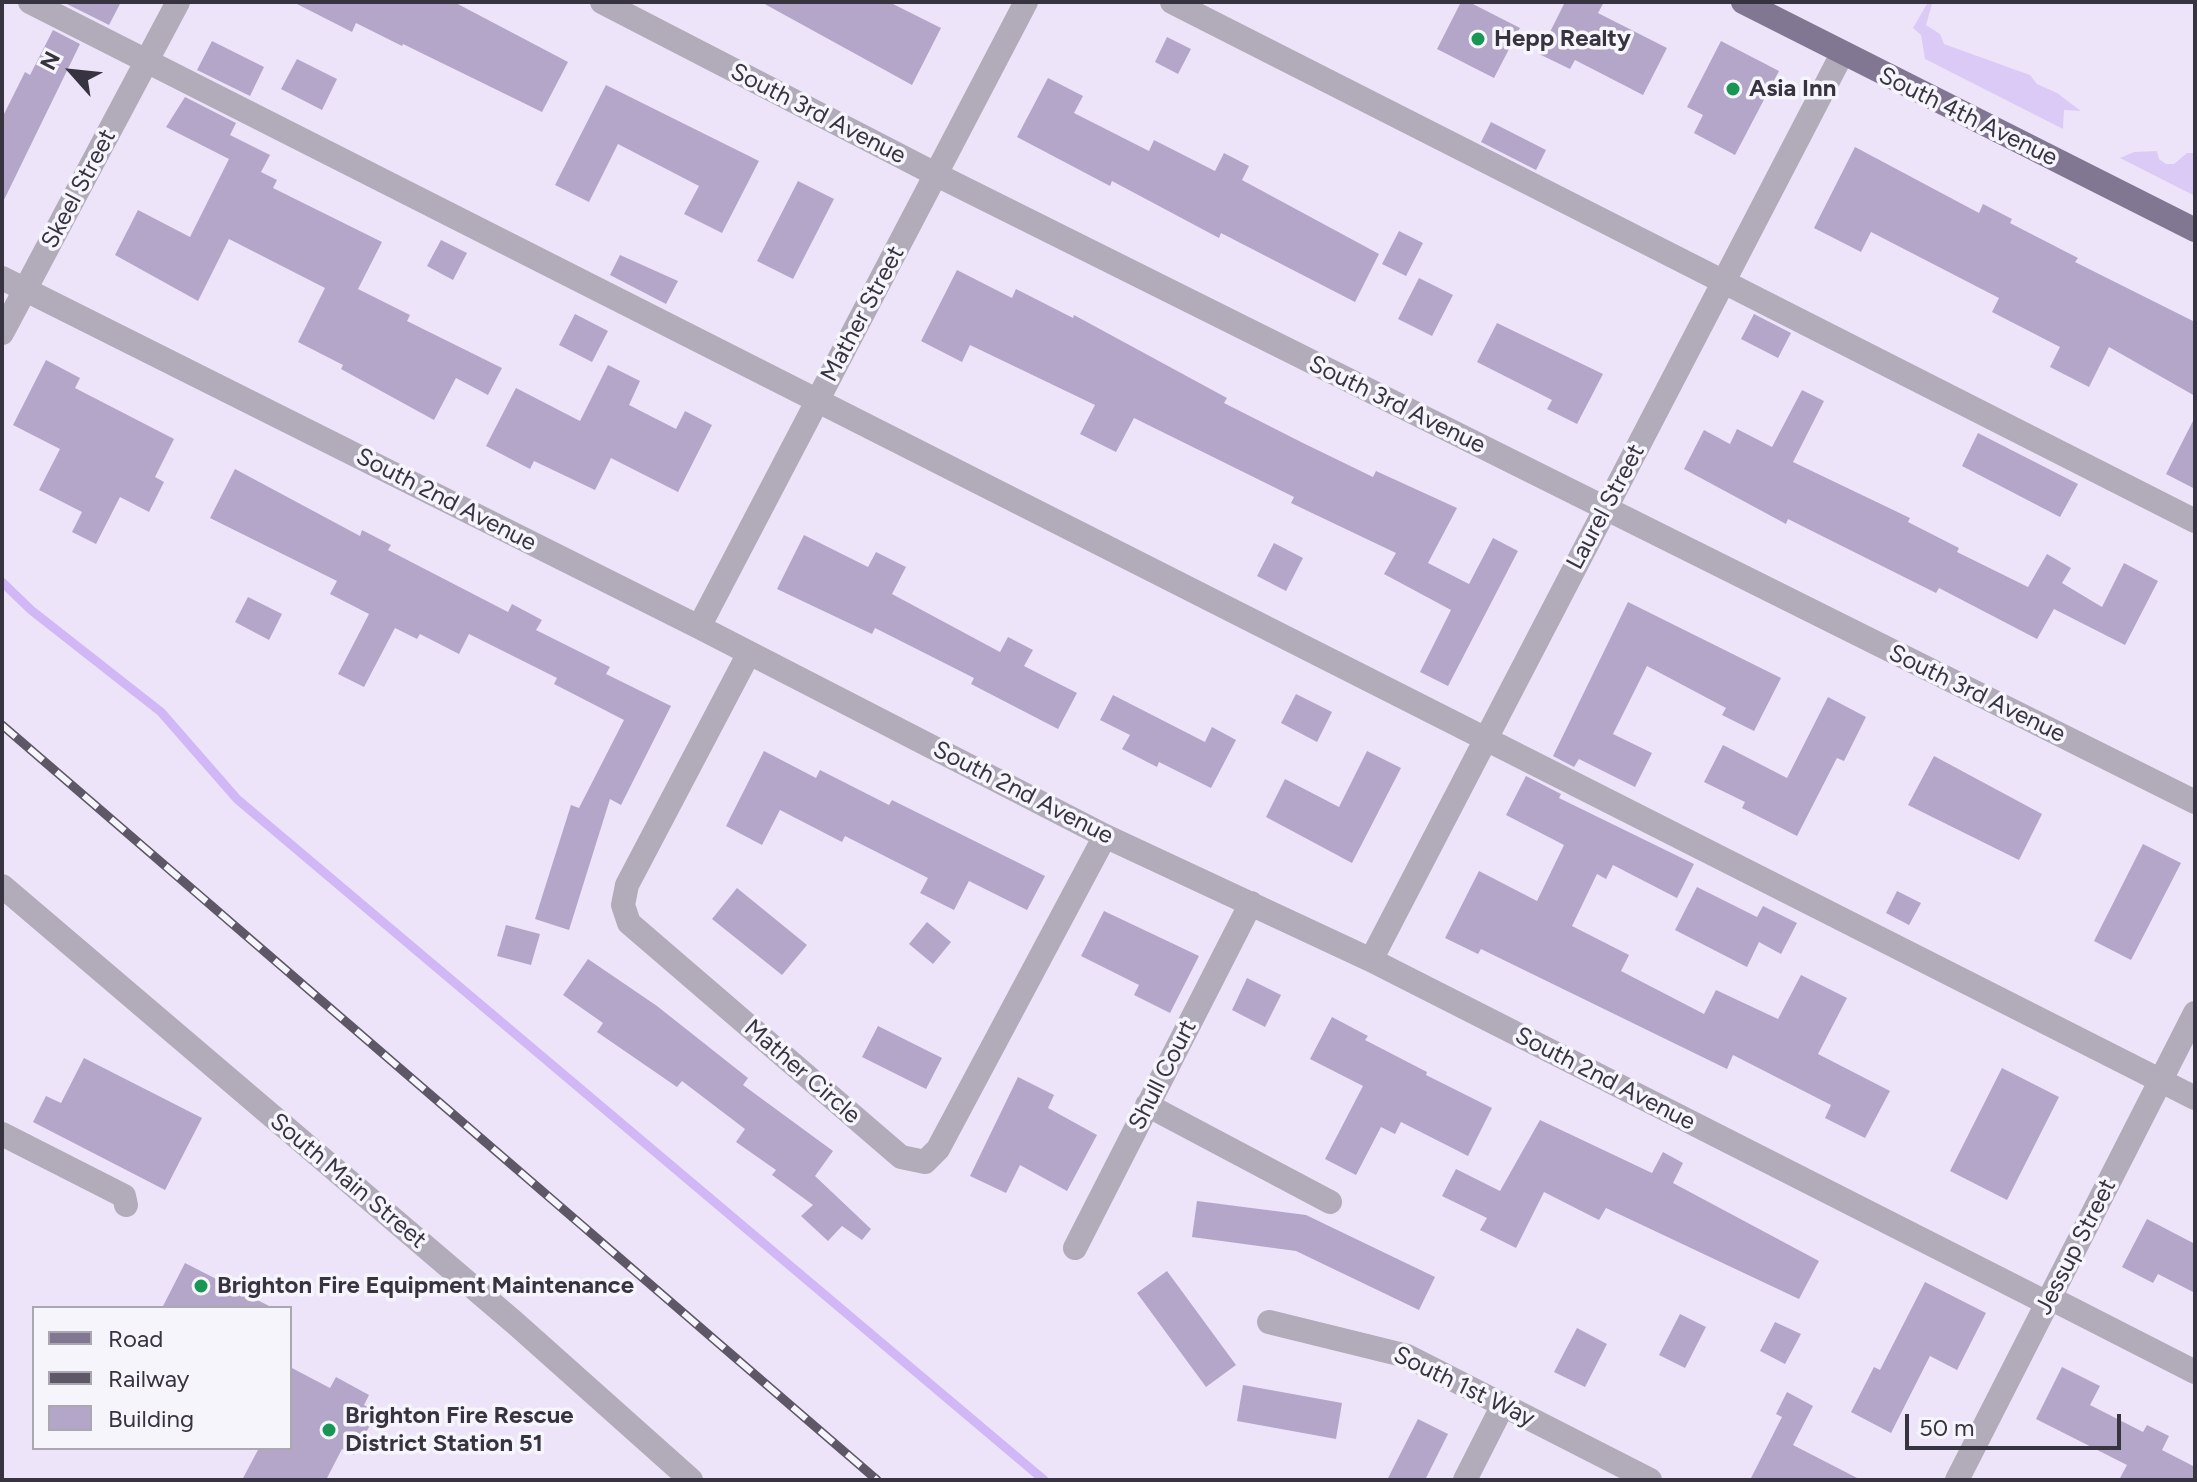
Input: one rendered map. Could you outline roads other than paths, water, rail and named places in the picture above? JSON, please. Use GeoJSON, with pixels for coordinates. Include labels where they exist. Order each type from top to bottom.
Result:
{"type":"FeatureCollection","features":[{"type":"Feature","properties":{"kind":"main road","name":"South 4th Avenue"},"geometry":{"type":"LineString","coordinates":[[1743,2],[2195,230]]}},
{"type":"Feature","properties":{"kind":"street"},"geometry":{"type":"LineString","coordinates":[[30,2],[2195,1098]]}},
{"type":"Feature","properties":{"kind":"street","name":"Skeel Street"},"geometry":{"type":"LineString","coordinates":[[2,333],[178,2]]}},
{"type":"Feature","properties":{"kind":"street","name":"South 3rd Avenue"},"geometry":{"type":"LineString","coordinates":[[602,2],[937,175],[2195,802]]}},
{"type":"Feature","properties":{"kind":"street","name":"Mather Street"},"geometry":{"type":"LineString","coordinates":[[699,627],[1026,2]]}},
{"type":"Feature","properties":{"kind":"street"},"geometry":{"type":"LineString","coordinates":[[1172,2],[2195,521]]}},
{"type":"Feature","properties":{"kind":"street","name":"Laurel Street"},"geometry":{"type":"LineString","coordinates":[[1371,960],[1842,54]]}},
{"type":"Feature","properties":{"kind":"street","name":"South 2nd Avenue"},"geometry":{"type":"LineString","coordinates":[[2,278],[699,627],[1105,836],[1371,960],[2195,1372]]}},
{"type":"Feature","properties":{"kind":"street","name":"Mather Circle"},"geometry":{"type":"LineString","coordinates":[[749,653],[627,885],[623,905],[629,923],[909,1161],[925,1162],[938,1149],[1105,836]]}},
{"type":"Feature","properties":{"kind":"street","name":"South Main Street"},"geometry":{"type":"LineString","coordinates":[[2,886],[508,1317],[691,1480]]}},
{"type":"Feature","properties":{"kind":"street","name":"Shull Court"},"geometry":{"type":"LineString","coordinates":[[1075,1248],[1251,903]]}},
{"type":"Feature","properties":{"kind":"street","name":"Jessup Street"},"geometry":{"type":"LineString","coordinates":[[1966,1477],[2048,1301],[2195,1013]]}},
{"type":"Feature","properties":{"kind":"street"},"geometry":{"type":"LineString","coordinates":[[1147,1105],[1330,1202]]}},
{"type":"Feature","properties":{"kind":"street"},"geometry":{"type":"LineString","coordinates":[[2,1134],[124,1196],[126,1205]]}},
{"type":"Feature","properties":{"kind":"street","name":"South 1st Way"},"geometry":{"type":"LineString","coordinates":[[1269,1322],[1407,1356],[1650,1480]]}},
{"type":"Feature","properties":{"kind":"street"},"geometry":{"type":"LineString","coordinates":[[1465,1480],[1503,1405]]}},
{"type":"Feature","properties":{"kind":"waterway"},"geometry":{"type":"LineString","coordinates":[[2,582],[31,610],[161,712],[237,799],[1044,1480]]}},
{"type":"Feature","properties":{"kind":"railway"},"geometry":{"type":"LineString","coordinates":[[2,725],[877,1480]]}},
{"type":"Feature","properties":{"kind":"place","name":"Hepp Realty"},"geometry":{"type":"Point","coordinates":[1478,39]}},
{"type":"Feature","properties":{"kind":"place","name":"Asia Inn"},"geometry":{"type":"Point","coordinates":[1733,89]}},
{"type":"Feature","properties":{"kind":"place","name":"Brighton Fire Equipment Maintenance"},"geometry":{"type":"Point","coordinates":[201,1286]}},
{"type":"Feature","properties":{"kind":"place","name":"Brighton Fire Rescue District Station 51"},"geometry":{"type":"Point","coordinates":[329,1430]}}]}
